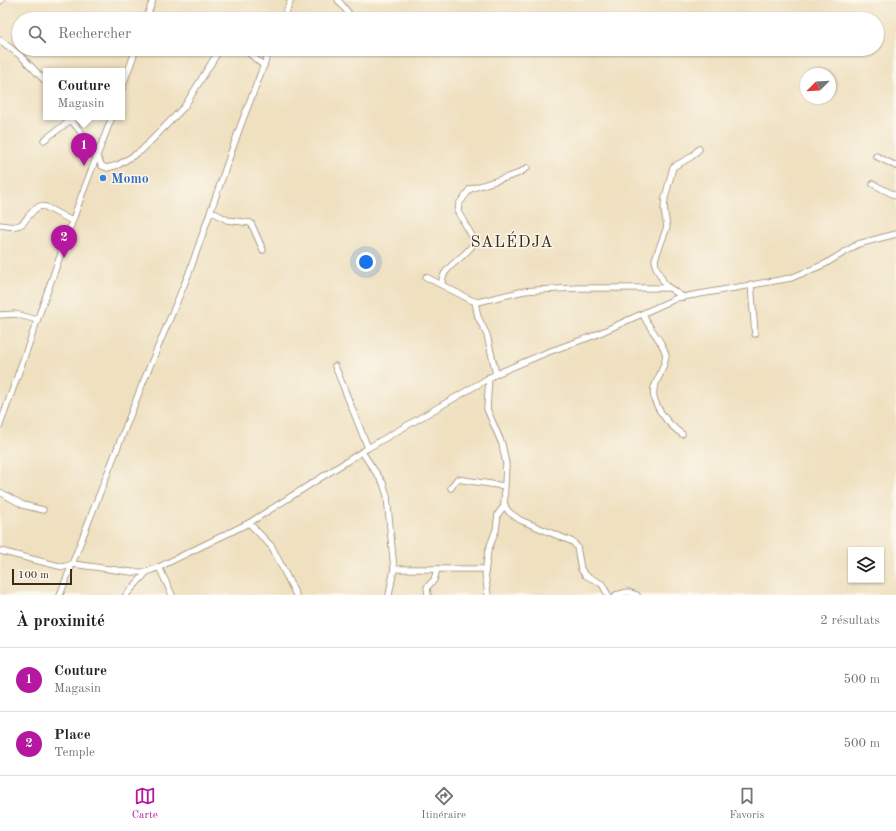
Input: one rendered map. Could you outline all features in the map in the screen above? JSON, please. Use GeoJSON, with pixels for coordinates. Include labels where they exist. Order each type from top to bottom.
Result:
{"type":"FeatureCollection","features":[{"type":"Feature","properties":{"kind":"street"},"geometry":{"type":"LineString","coordinates":[[149,12],[153,0]]}},
{"type":"Feature","properties":{"kind":"street"},"geometry":{"type":"LineString","coordinates":[[286,12],[291,0]]}},
{"type":"Feature","properties":{"kind":"street"},"geometry":{"type":"LineString","coordinates":[[338,0],[347,12]]}},
{"type":"Feature","properties":{"kind":"street"},"geometry":{"type":"LineString","coordinates":[[0,40],[12,49]]}},
{"type":"Feature","properties":{"kind":"street"},"geometry":{"type":"LineString","coordinates":[[21,56],[43,79]]}},
{"type":"Feature","properties":{"kind":"street"},"geometry":{"type":"LineString","coordinates":[[125,80],[133,56]]}},
{"type":"Feature","properties":{"kind":"street"},"geometry":{"type":"LineString","coordinates":[[72,120],[88,141],[102,166],[107,168],[118,165],[140,151],[184,107],[216,56]]}},
{"type":"Feature","properties":{"kind":"street"},"geometry":{"type":"LineString","coordinates":[[252,56],[264,66]]}},
{"type":"Feature","properties":{"kind":"street"},"geometry":{"type":"LineString","coordinates":[[60,595],[142,385],[183,288],[240,127],[268,56]]}},
{"type":"Feature","properties":{"kind":"street"},"geometry":{"type":"LineString","coordinates":[[44,140],[68,120]]}},
{"type":"Feature","properties":{"kind":"street"},"geometry":{"type":"LineString","coordinates":[[0,425],[72,222],[111,120]]}},
{"type":"Feature","properties":{"kind":"street"},"geometry":{"type":"LineString","coordinates":[[667,288],[656,267],[655,259],[667,227],[664,209],[666,193],[673,167],[691,157],[699,149]]}},
{"type":"Feature","properties":{"kind":"street"},"geometry":{"type":"LineString","coordinates":[[876,156],[896,166]]}},
{"type":"Feature","properties":{"kind":"street"},"geometry":{"type":"LineString","coordinates":[[442,284],[441,279],[446,272],[473,246],[475,241],[458,212],[463,198],[470,189],[475,186],[489,184],[528,168]]}},
{"type":"Feature","properties":{"kind":"street"},"geometry":{"type":"LineString","coordinates":[[872,184],[896,196]]}},
{"type":"Feature","properties":{"kind":"street"},"geometry":{"type":"LineString","coordinates":[[0,225],[19,226],[24,224],[40,206],[46,207],[72,222]]}},
{"type":"Feature","properties":{"kind":"street"},"geometry":{"type":"LineString","coordinates":[[211,211],[227,220],[252,223],[262,250]]}},
{"type":"Feature","properties":{"kind":"street"},"geometry":{"type":"LineString","coordinates":[[126,595],[147,572],[249,523],[368,448],[496,374],[548,352],[593,336],[683,297],[796,276],[833,260],[858,244],[896,234]]}},
{"type":"Feature","properties":{"kind":"street"},"geometry":{"type":"LineString","coordinates":[[426,277],[475,302],[524,291],[578,288],[667,288],[683,297]]}},
{"type":"Feature","properties":{"kind":"street"},"geometry":{"type":"LineString","coordinates":[[751,284],[756,334]]}},
{"type":"Feature","properties":{"kind":"street"},"geometry":{"type":"LineString","coordinates":[[475,302],[478,317],[487,335],[496,374]]}},
{"type":"Feature","properties":{"kind":"street"},"geometry":{"type":"LineString","coordinates":[[0,315],[16,314],[37,320]]}},
{"type":"Feature","properties":{"kind":"street"},"geometry":{"type":"LineString","coordinates":[[643,314],[647,324],[659,338],[666,355],[654,388],[654,398],[667,423],[682,434]]}},
{"type":"Feature","properties":{"kind":"street"},"geometry":{"type":"LineString","coordinates":[[334,366],[368,448]]}},
{"type":"Feature","properties":{"kind":"street"},"geometry":{"type":"LineString","coordinates":[[489,378],[487,409],[502,444],[506,464],[504,486],[505,505],[509,512],[520,520],[573,542],[577,547],[583,572],[589,578],[602,584],[608,595]]}},
{"type":"Feature","properties":{"kind":"street"},"geometry":{"type":"LineString","coordinates":[[362,452],[386,487],[392,533],[394,569],[388,595]]}},
{"type":"Feature","properties":{"kind":"street"},"geometry":{"type":"LineString","coordinates":[[451,488],[457,479],[504,486]]}},
{"type":"Feature","properties":{"kind":"street"},"geometry":{"type":"LineString","coordinates":[[0,492],[27,507],[43,510]]}},
{"type":"Feature","properties":{"kind":"street"},"geometry":{"type":"LineString","coordinates":[[488,595],[485,569],[488,551],[496,530],[498,514],[505,505]]}},
{"type":"Feature","properties":{"kind":"street"},"geometry":{"type":"LineString","coordinates":[[249,523],[272,547],[296,595]]}},
{"type":"Feature","properties":{"kind":"street"},"geometry":{"type":"LineString","coordinates":[[0,551],[13,553],[63,567],[73,564],[95,568],[147,572]]}},
{"type":"Feature","properties":{"kind":"street"},"geometry":{"type":"LineString","coordinates":[[159,567],[172,595]]}},
{"type":"Feature","properties":{"kind":"street"},"geometry":{"type":"LineString","coordinates":[[394,569],[485,569]]}},
{"type":"Feature","properties":{"kind":"street"},"geometry":{"type":"LineString","coordinates":[[428,595],[427,586],[434,580],[437,569]]}},
{"type":"Feature","properties":{"kind":"street"},"geometry":{"type":"LineString","coordinates":[[616,595],[628,592],[637,595]]}},
{"type":"Feature","properties":{"kind":"place","name":"Couture"},"geometry":{"type":"Point","coordinates":[84,166]}},
{"type":"Feature","properties":{"kind":"place","name":"Momo"},"geometry":{"type":"Point","coordinates":[103,178]}},
{"type":"Feature","properties":{"kind":"place","name":"Place"},"geometry":{"type":"Point","coordinates":[64,258]}},
{"type":"Feature","properties":{"kind":"district","name":"SALÉDJA"},"geometry":{"type":"Point","coordinates":[512,241]}}]}
